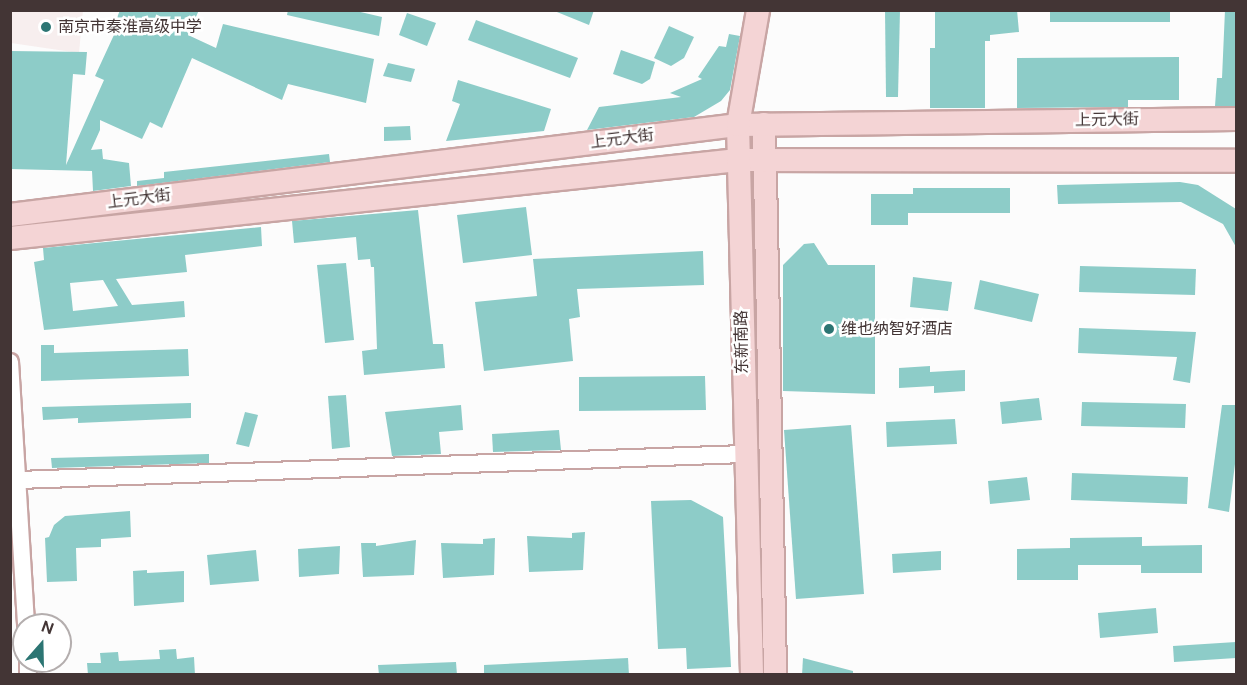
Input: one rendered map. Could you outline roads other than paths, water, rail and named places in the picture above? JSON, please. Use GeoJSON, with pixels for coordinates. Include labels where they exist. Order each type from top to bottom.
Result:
{"type":"FeatureCollection","features":[{"type":"Feature","properties":{"kind":"main road","name":"东新南路"},"geometry":{"type":"LineString","coordinates":[[752,675],[738,125],[758,10]]}},
{"type":"Feature","properties":{"kind":"main road","name":"上元大街"},"geometry":{"type":"LineString","coordinates":[[10,214],[738,125],[1236,119]]}},
{"type":"Feature","properties":{"kind":"main road","name":"东新南路"},"geometry":{"type":"LineString","coordinates":[[764,124],[775,675]]}},
{"type":"Feature","properties":{"kind":"main road","name":"上元大街"},"geometry":{"type":"LineString","coordinates":[[10,238],[738,160],[1236,161]]}},
{"type":"Feature","properties":{"kind":"street"},"geometry":{"type":"LineString","coordinates":[[10,362],[14,478],[25,613]]}},
{"type":"Feature","properties":{"kind":"street"},"geometry":{"type":"LineString","coordinates":[[14,478],[745,454]]}},
{"type":"Feature","properties":{"kind":"place","name":"南京市秦淮高级中学"},"geometry":{"type":"Point","coordinates":[46,27]}},
{"type":"Feature","properties":{"kind":"place","name":"维也纳智好酒店"},"geometry":{"type":"Point","coordinates":[829,329]}}]}
